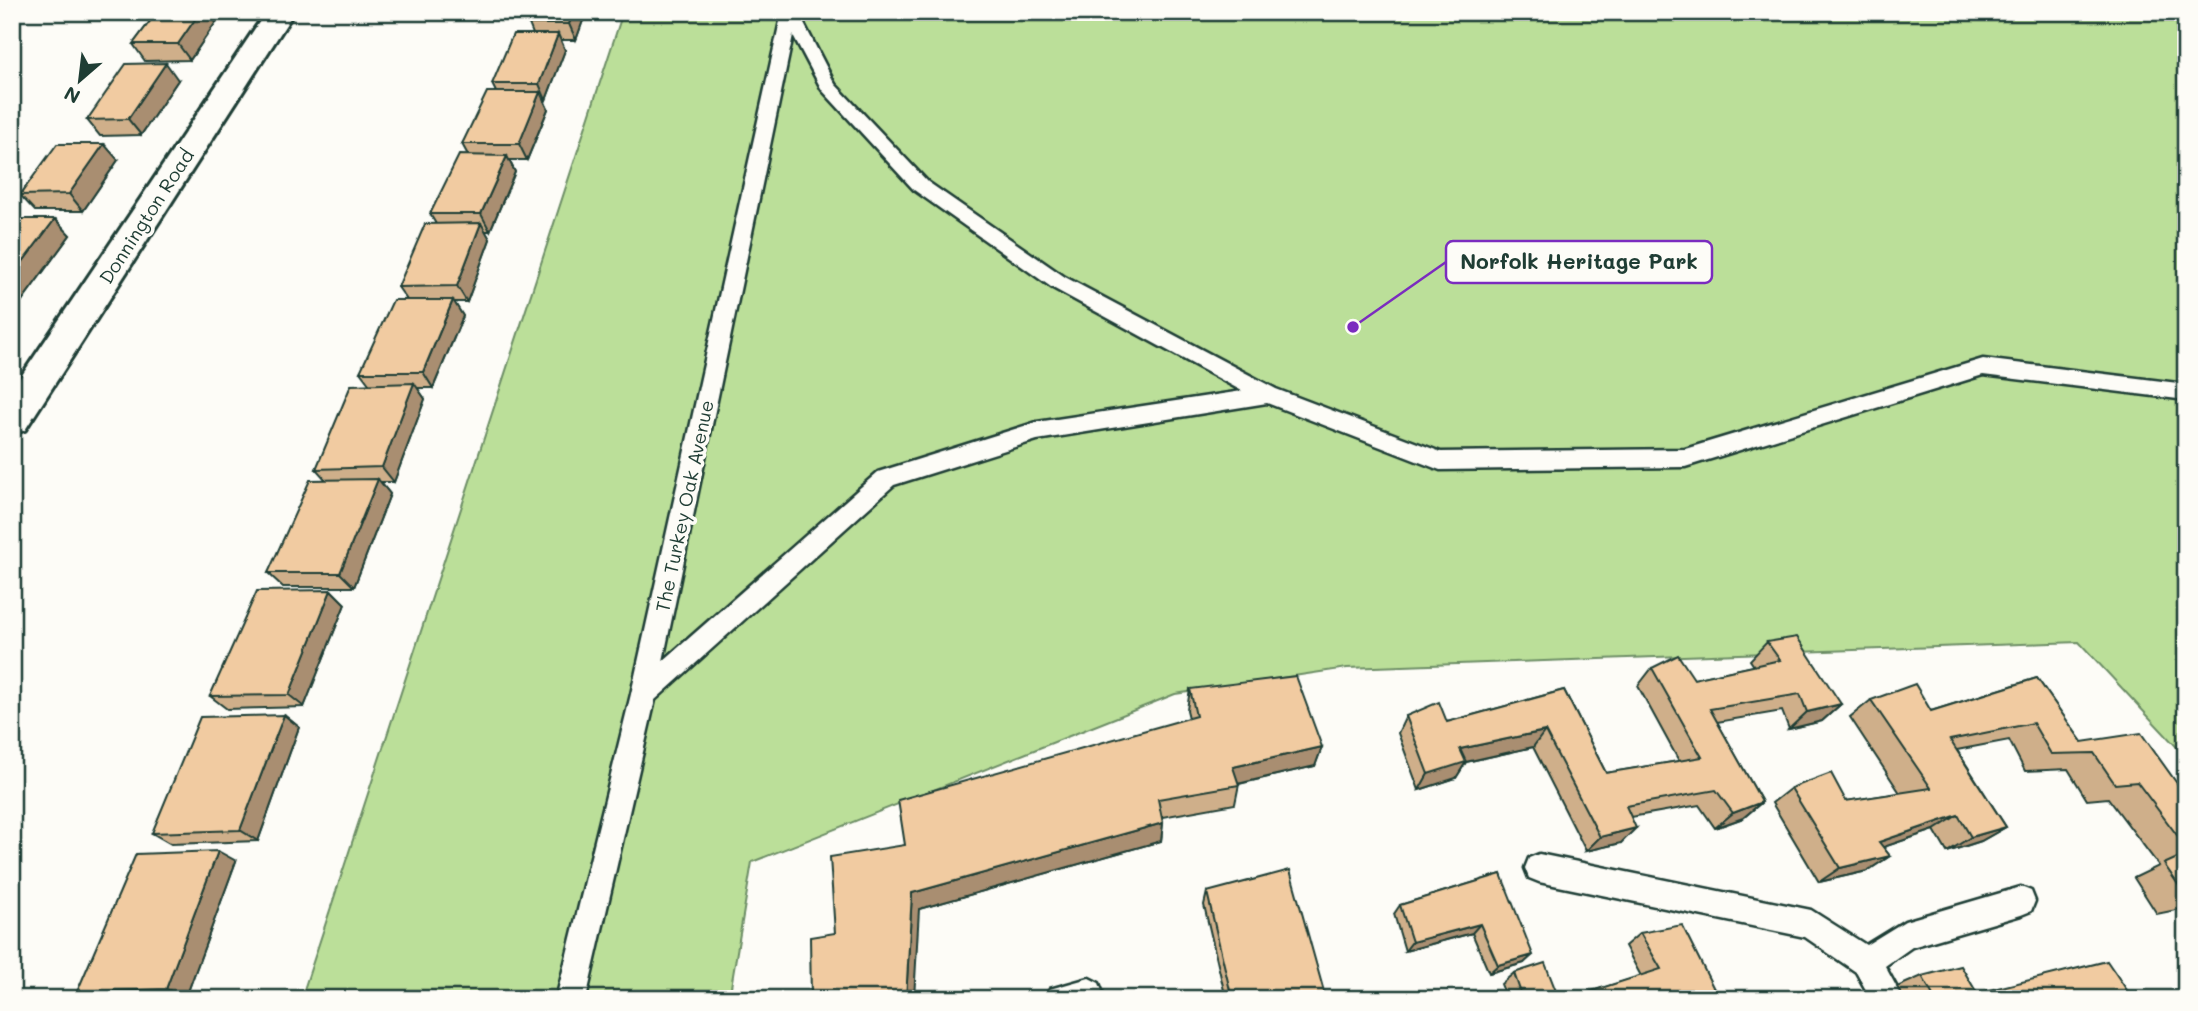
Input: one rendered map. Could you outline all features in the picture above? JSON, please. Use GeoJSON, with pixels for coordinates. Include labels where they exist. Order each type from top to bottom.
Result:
{"type":"FeatureCollection","features":[{"type":"Feature","properties":{"kind":"street","name":"Donnington Road"},"geometry":{"type":"LineString","coordinates":[[12,420],[279,12]]}},
{"type":"Feature","properties":{"kind":"lane"},"geometry":{"type":"LineString","coordinates":[[790,12],[828,86],[921,186],[1058,282],[1268,395],[1440,461],[1685,458],[1983,367],[2186,392]]}},
{"type":"Feature","properties":{"kind":"lane","name":"The Turkey Oak Avenue"},"geometry":{"type":"LineString","coordinates":[[571,999],[644,694],[790,12]]}},
{"type":"Feature","properties":{"kind":"lane"},"geometry":{"type":"LineString","coordinates":[[644,694],[886,478],[1037,431],[1268,395]]}},
{"type":"Feature","properties":{"kind":"lane"},"geometry":{"type":"LineString","coordinates":[[1539,868],[1811,924],[1866,962],[1888,999]]}},
{"type":"Feature","properties":{"kind":"lane"},"geometry":{"type":"LineString","coordinates":[[1866,962],[1905,935],[2021,901]]}},
{"type":"Feature","properties":{"kind":"lane"},"geometry":{"type":"LineString","coordinates":[[1060,999],[1089,993],[1090,999]]}},
{"type":"Feature","properties":{"kind":"green space"},"geometry":{"type":"Polygon","coordinates":[[[623,12],[2186,12],[2186,757],[2079,642],[1347,668],[1175,694],[752,862],[729,999],[301,999],[623,12]]]}},
{"type":"Feature","properties":{"kind":"building"},"geometry":{"type":"Polygon","coordinates":[[[157,12],[200,12],[178,44],[133,44],[157,12]]]}},
{"type":"Feature","properties":{"kind":"building"},"geometry":{"type":"Polygon","coordinates":[[[534,12],[573,12],[569,24],[529,24],[534,12]]]}},
{"type":"Feature","properties":{"kind":"building"},"geometry":{"type":"Polygon","coordinates":[[[513,34],[558,34],[539,84],[492,84],[513,34]]]}},
{"type":"Feature","properties":{"kind":"building"},"geometry":{"type":"Polygon","coordinates":[[[166,63],[128,119],[87,120],[126,64],[166,63]]]}},
{"type":"Feature","properties":{"kind":"building"},"geometry":{"type":"Polygon","coordinates":[[[487,92],[540,92],[519,144],[462,144],[487,92]]]}},
{"type":"Feature","properties":{"kind":"building"},"geometry":{"type":"Polygon","coordinates":[[[57,144],[104,144],[69,194],[20,195],[57,144]]]}},
{"type":"Feature","properties":{"kind":"building"},"geometry":{"type":"Polygon","coordinates":[[[459,155],[507,156],[481,214],[430,214],[459,155]]]}},
{"type":"Feature","properties":{"kind":"building"},"geometry":{"type":"Polygon","coordinates":[[[15,219],[55,219],[12,276],[12,223],[15,219]]]}},
{"type":"Feature","properties":{"kind":"building"},"geometry":{"type":"Polygon","coordinates":[[[481,223],[457,286],[398,287],[425,224],[481,223]]]}},
{"type":"Feature","properties":{"kind":"building"},"geometry":{"type":"Polygon","coordinates":[[[393,300],[453,300],[423,372],[360,372],[393,300]]]}},
{"type":"Feature","properties":{"kind":"building"},"geometry":{"type":"Polygon","coordinates":[[[414,383],[382,467],[316,469],[351,385],[414,383]]]}},
{"type":"Feature","properties":{"kind":"building"},"geometry":{"type":"Polygon","coordinates":[[[378,479],[340,573],[268,573],[310,480],[378,479]]]}},
{"type":"Feature","properties":{"kind":"building"},"geometry":{"type":"Polygon","coordinates":[[[331,590],[289,695],[210,696],[257,591],[331,590]]]}},
{"type":"Feature","properties":{"kind":"building"},"geometry":{"type":"Polygon","coordinates":[[[1797,637],[1841,704],[1807,712],[1800,694],[1710,709],[1762,802],[1733,813],[1716,790],[1626,806],[1636,828],[1600,837],[1545,731],[1460,749],[1466,762],[1428,774],[1406,716],[1439,702],[1447,722],[1564,690],[1606,773],[1702,757],[1652,668],[1678,655],[1694,679],[1780,660],[1767,642],[1797,637]]]}},
{"type":"Feature","properties":{"kind":"building"},"geometry":{"type":"Polygon","coordinates":[[[1296,676],[1322,747],[1233,767],[1239,785],[1158,799],[1163,823],[912,893],[906,999],[811,999],[810,937],[835,933],[830,857],[905,845],[898,800],[1196,716],[1190,689],[1296,676]]]}},
{"type":"Feature","properties":{"kind":"building"},"geometry":{"type":"Polygon","coordinates":[[[2037,678],[2082,742],[2141,733],[2186,796],[2186,847],[2137,782],[2115,784],[2094,753],[2051,754],[2033,723],[1950,740],[2006,827],[1971,837],[1958,815],[1879,842],[1890,856],[1840,868],[1791,788],[1831,773],[1846,801],[1931,788],[1871,700],[1915,684],[1931,711],[2037,678]]]}},
{"type":"Feature","properties":{"kind":"building"},"geometry":{"type":"Polygon","coordinates":[[[284,715],[240,830],[152,833],[200,717],[284,715]]]}},
{"type":"Feature","properties":{"kind":"building"},"geometry":{"type":"Polygon","coordinates":[[[218,851],[166,989],[77,992],[136,854],[218,851]]]}},
{"type":"Feature","properties":{"kind":"building"},"geometry":{"type":"Polygon","coordinates":[[[2186,854],[2186,896],[2164,864],[2186,854]]]}},
{"type":"Feature","properties":{"kind":"building"},"geometry":{"type":"Polygon","coordinates":[[[1290,870],[1326,999],[1232,999],[1207,892],[1290,870]]]}},
{"type":"Feature","properties":{"kind":"building"},"geometry":{"type":"Polygon","coordinates":[[[1501,874],[1533,955],[1498,965],[1480,924],[1412,942],[1400,905],[1501,874]]]}},
{"type":"Feature","properties":{"kind":"building"},"geometry":{"type":"Polygon","coordinates":[[[1682,925],[1719,999],[1677,999],[1675,995],[1664,999],[1567,999],[1661,969],[1640,933],[1682,925]]]}},
{"type":"Feature","properties":{"kind":"building"},"geometry":{"type":"Polygon","coordinates":[[[2107,961],[2133,999],[1935,999],[1922,976],[1961,966],[1977,993],[2107,961]]]}},
{"type":"Feature","properties":{"kind":"building"},"geometry":{"type":"Polygon","coordinates":[[[1545,963],[1559,999],[1523,999],[1514,973],[1545,963]]]}},
{"type":"Feature","properties":{"kind":"place","name":"Norfolk Heritage Park"},"geometry":{"type":"Point","coordinates":[1353,327]}}]}
